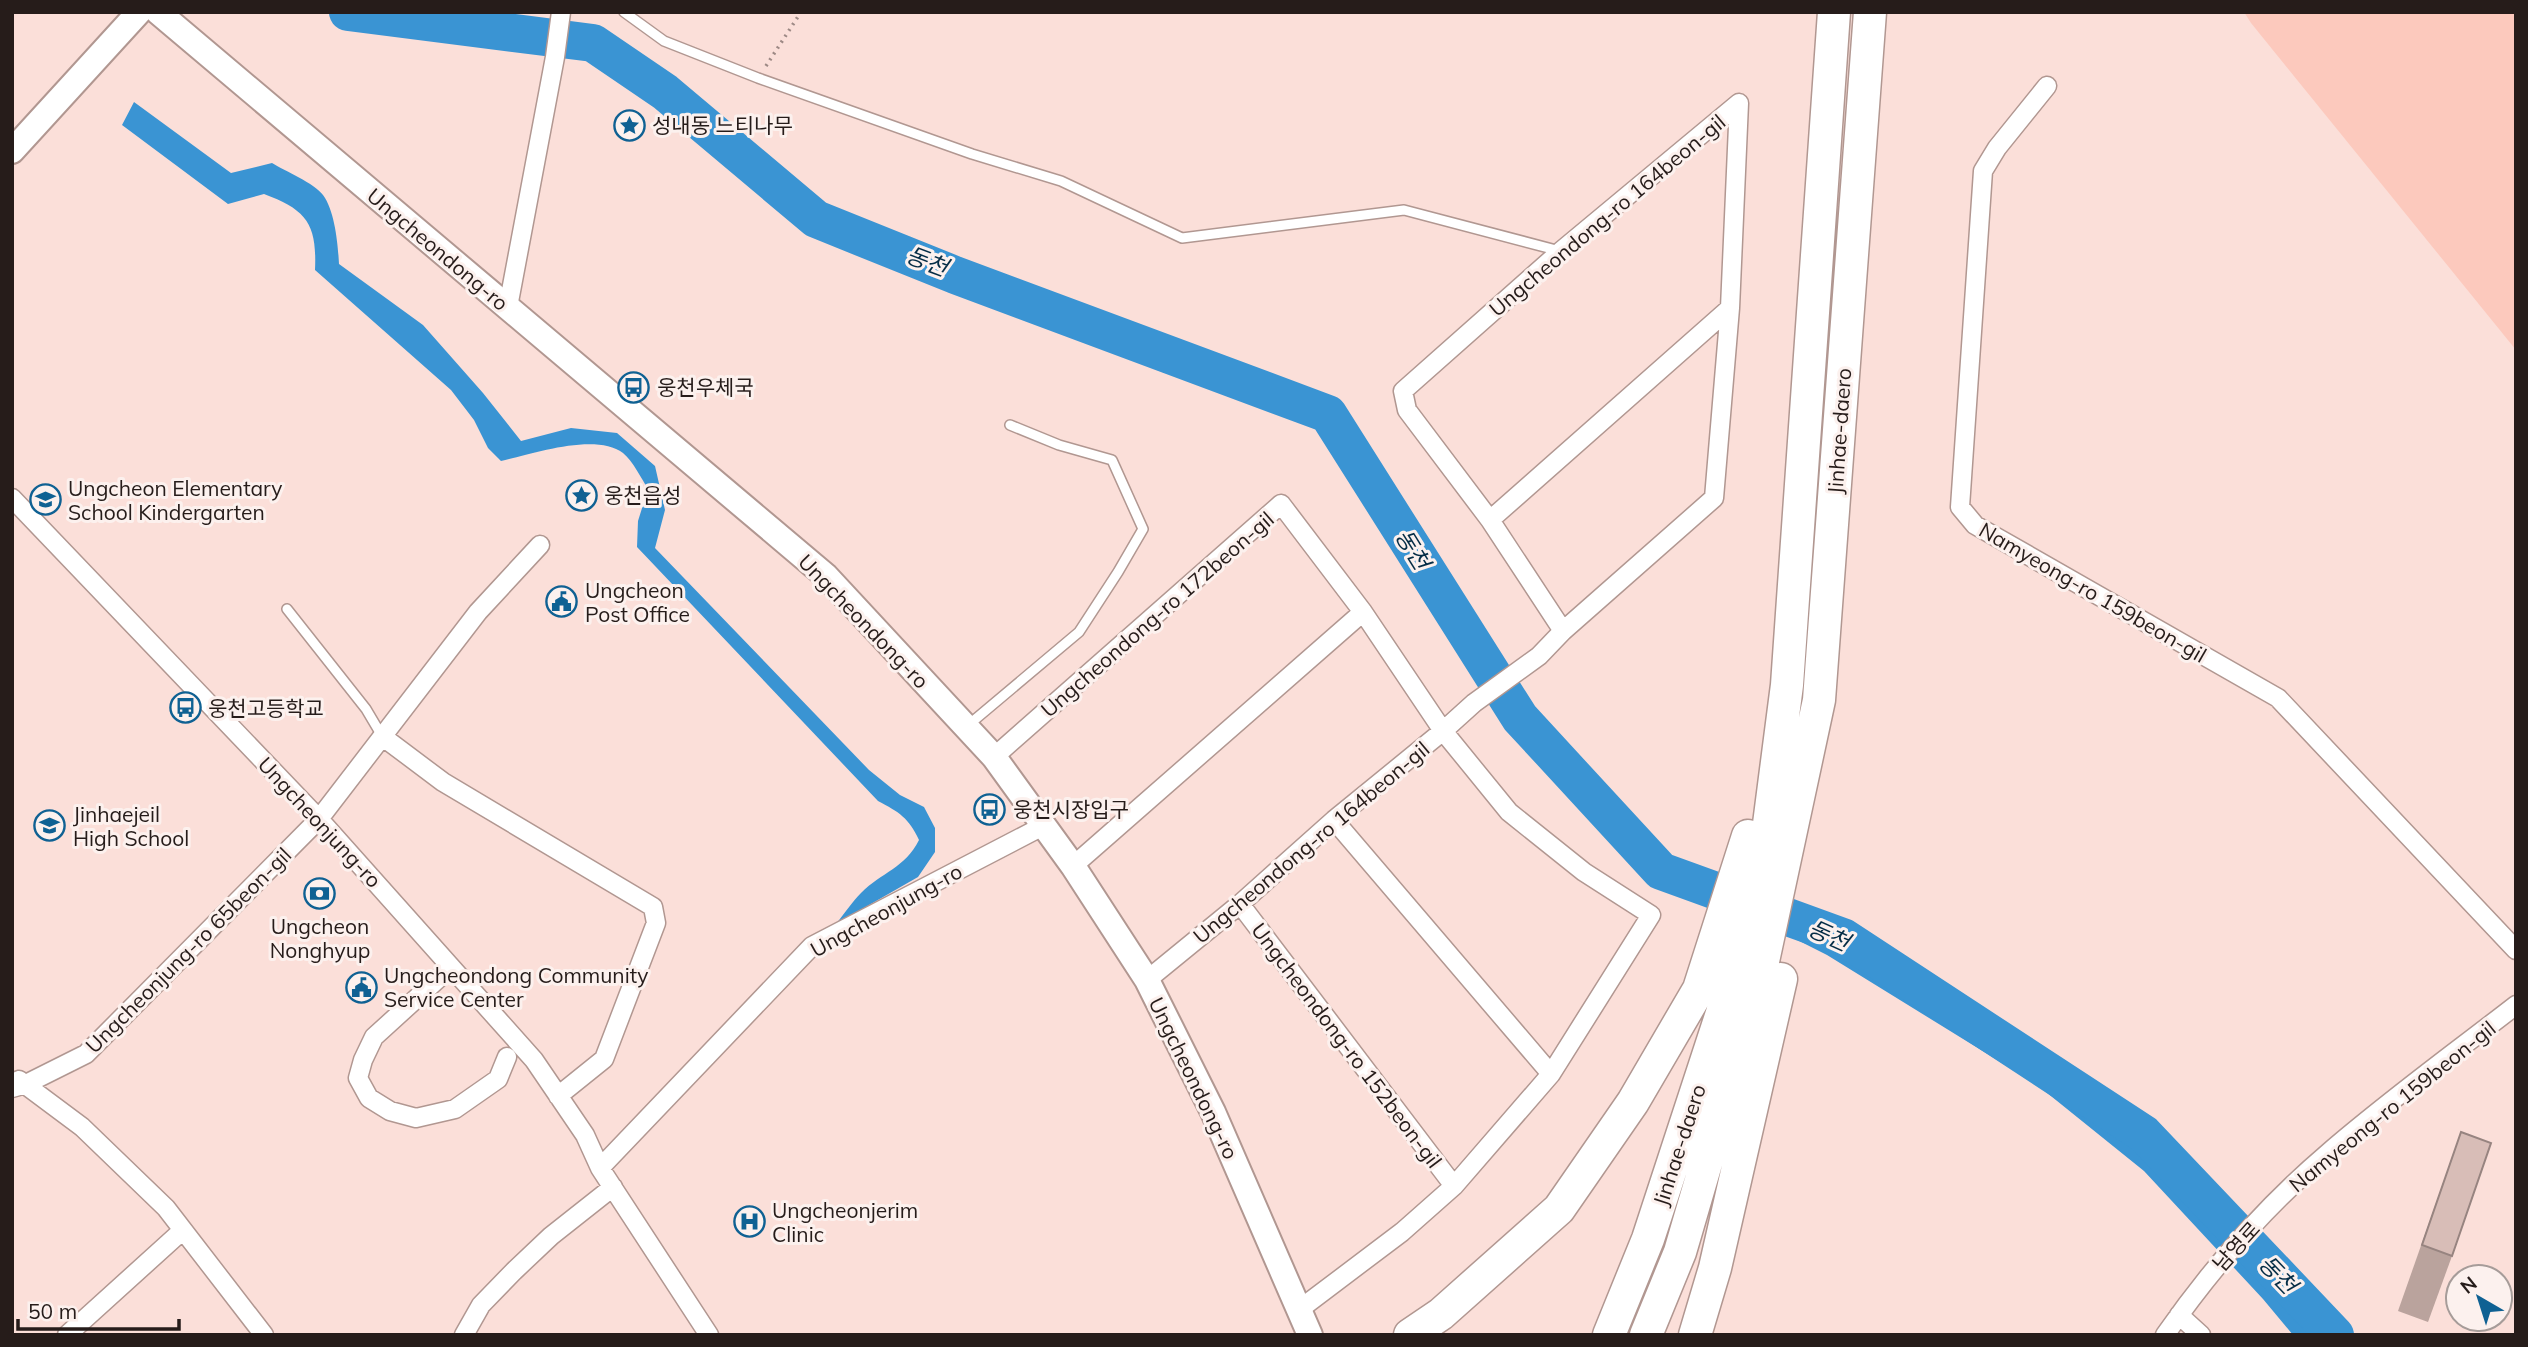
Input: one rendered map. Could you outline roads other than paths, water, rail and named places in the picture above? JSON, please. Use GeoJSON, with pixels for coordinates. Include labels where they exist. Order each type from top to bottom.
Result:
{"type":"FeatureCollection","features":[{"type":"Feature","properties":{"kind":"highway","name":"Jinhae-daero"},"geometry":{"type":"LineString","coordinates":[[1779,835],[1834,12]]}},
{"type":"Feature","properties":{"kind":"highway","name":"Jinhae-daero"},"geometry":{"type":"LineString","coordinates":[[1609,1335],[1648,1239],[1779,835],[1819,700],[1870,12]]}},
{"type":"Feature","properties":{"kind":"highway"},"geometry":{"type":"LineString","coordinates":[[1410,1335],[1441,1314],[1559,1209],[1633,1102],[1699,989],[1720,926],[1779,835]]}},
{"type":"Feature","properties":{"kind":"highway"},"geometry":{"type":"LineString","coordinates":[[1695,1335],[1715,1268],[1767,992],[1779,835]]}},
{"type":"Feature","properties":{"kind":"highway","name":"Jinhae-daero"},"geometry":{"type":"LineString","coordinates":[[1646,1335],[1680,1252],[1767,992]]}},
{"type":"Feature","properties":{"kind":"main road"},"geometry":{"type":"LineString","coordinates":[[12,151],[139,12]]}},
{"type":"Feature","properties":{"kind":"main road","name":"Ungcheondong-ro"},"geometry":{"type":"LineString","coordinates":[[158,12],[826,576],[897,651],[964,728],[994,757],[1073,866],[1147,980],[1213,1112],[1310,1335]]}},
{"type":"Feature","properties":{"kind":"street"},"geometry":{"type":"LineString","coordinates":[[508,307],[561,12]]}},
{"type":"Feature","properties":{"kind":"street","name":"Namyeong-ro 159beon-gil"},"geometry":{"type":"LineString","coordinates":[[2047,86],[1997,148],[1983,171],[1960,508],[1975,526],[2278,698],[2516,950]]}},
{"type":"Feature","properties":{"kind":"street","name":"Ungcheondong-ro 164beon-gil"},"geometry":{"type":"LineString","coordinates":[[1147,980],[1240,904],[1334,820],[1443,732],[1474,703],[1539,656],[1563,631],[1714,498],[1731,307],[1738,103],[1561,251],[1404,391],[1407,410],[1490,520],[1563,631]]}},
{"type":"Feature","properties":{"kind":"street"},"geometry":{"type":"LineString","coordinates":[[1490,520],[1731,307]]}},
{"type":"Feature","properties":{"kind":"street","name":"Ungcheonjung-ro"},"geometry":{"type":"LineString","coordinates":[[12,498],[319,819],[534,1060],[585,1135],[600,1168],[709,1335]]}},
{"type":"Feature","properties":{"kind":"street","name":"Ungcheondong-ro 172beon-gil"},"geometry":{"type":"LineString","coordinates":[[994,757],[1281,504],[1363,612],[1443,732]]}},
{"type":"Feature","properties":{"kind":"street","name":"Ungcheonjung-ro 65beon-gil"},"geometry":{"type":"LineString","coordinates":[[12,1098],[17,1083],[86,1054],[319,819],[478,612],[540,545]]}},
{"type":"Feature","properties":{"kind":"street"},"geometry":{"type":"LineString","coordinates":[[1073,866],[1363,612]]}},
{"type":"Feature","properties":{"kind":"street","name":"Ungcheondong-ro 152beon-gil"},"geometry":{"type":"LineString","coordinates":[[1300,1309],[1402,1232],[1454,1186],[1551,1074],[1651,915],[1584,872],[1509,812],[1443,732]]}},
{"type":"Feature","properties":{"kind":"street"},"geometry":{"type":"LineString","coordinates":[[383,737],[443,782],[653,907],[656,923],[604,1059],[558,1096]]}},
{"type":"Feature","properties":{"kind":"street"},"geometry":{"type":"LineString","coordinates":[[1334,820],[1551,1074]]}},
{"type":"Feature","properties":{"kind":"street","name":"Ungcheonjung-ro"},"geometry":{"type":"LineString","coordinates":[[600,1168],[812,946],[1044,826]]}},
{"type":"Feature","properties":{"kind":"street","name":"Ungcheondong-ro 152beon-gil"},"geometry":{"type":"LineString","coordinates":[[1240,904],[1454,1186]]}},
{"type":"Feature","properties":{"kind":"street"},"geometry":{"type":"LineString","coordinates":[[451,967],[374,1037],[358,1078],[369,1098],[390,1111],[416,1118],[455,1109],[498,1079],[507,1057]]}},
{"type":"Feature","properties":{"kind":"street","name":"Namyeong-ro 159beon-gil"},"geometry":{"type":"LineString","coordinates":[[2269,1209],[2327,1154],[2516,1005]]}},
{"type":"Feature","properties":{"kind":"street"},"geometry":{"type":"LineString","coordinates":[[17,1083],[82,1127],[166,1208],[264,1335]]}},
{"type":"Feature","properties":{"kind":"street"},"geometry":{"type":"LineString","coordinates":[[464,1335],[481,1305],[514,1271],[551,1236],[613,1187]]}},
{"type":"Feature","properties":{"kind":"street","name":"남영로"},"geometry":{"type":"LineString","coordinates":[[2179,1315],[2204,1282],[2269,1209]]}},
{"type":"Feature","properties":{"kind":"street"},"geometry":{"type":"LineString","coordinates":[[67,1335],[183,1230]]}},
{"type":"Feature","properties":{"kind":"street"},"geometry":{"type":"LineString","coordinates":[[2165,1335],[2179,1315],[2201,1335]]}},
{"type":"Feature","properties":{"kind":"lane"},"geometry":{"type":"LineString","coordinates":[[624,12],[664,41],[758,78],[971,153],[1060,181],[1182,238],[1404,210],[1561,251]]}},
{"type":"Feature","properties":{"kind":"lane"},"geometry":{"type":"LineString","coordinates":[[964,728],[1079,632],[1143,529],[1112,460],[1059,445],[1010,425]]}},
{"type":"Feature","properties":{"kind":"lane"},"geometry":{"type":"LineString","coordinates":[[287,609],[366,709],[383,737]]}},
{"type":"Feature","properties":{"kind":"water"},"geometry":{"type":"Polygon","coordinates":[[[134,102],[231,173],[272,163],[319,191],[327,202],[333,219],[339,264],[423,325],[521,441],[571,428],[617,433],[655,466],[665,510],[655,548],[869,770],[900,795],[924,807],[935,828],[935,852],[918,877],[836,924],[861,893],[900,864],[919,840],[907,821],[898,812],[878,801],[637,547],[638,521],[648,489],[627,456],[611,447],[580,444],[501,461],[488,448],[474,420],[451,390],[315,270],[314,241],[311,230],[300,213],[264,194],[228,204],[122,125],[134,102]]]}},
{"type":"Feature","properties":{"kind":"water"},"geometry":{"type":"Polygon","coordinates":[[[1661,871],[1843,937],[2144,1134],[2335,1335],[2293,1335],[2144,1171],[2036,1084],[1827,955],[1661,871]]]}},
{"type":"Feature","properties":{"kind":"waterway","name":"동천"},"geometry":{"type":"LineString","coordinates":[[348,12],[593,43],[665,92],[816,219],[955,275],[1328,414],[1520,718],[1661,871],[1843,937],[2144,1134],[2335,1335]]}},
{"type":"Feature","properties":{"kind":"place","name":"성내동 느티나무"},"geometry":{"type":"Point","coordinates":[629,125]}},
{"type":"Feature","properties":{"kind":"place","name":"웅천우체국"},"geometry":{"type":"Point","coordinates":[634,387]}},
{"type":"Feature","properties":{"kind":"place","name":"웅천읍성"},"geometry":{"type":"Point","coordinates":[581,495]}},
{"type":"Feature","properties":{"kind":"place","name":"Ungcheon Elementary School Kindergarten"},"geometry":{"type":"Point","coordinates":[45,500]}},
{"type":"Feature","properties":{"kind":"place","name":"Ungcheon Post Office"},"geometry":{"type":"Point","coordinates":[562,602]}},
{"type":"Feature","properties":{"kind":"place","name":"웅천고등학교"},"geometry":{"type":"Point","coordinates":[185,708]}},
{"type":"Feature","properties":{"kind":"place","name":"웅천시장입구"},"geometry":{"type":"Point","coordinates":[990,809]}},
{"type":"Feature","properties":{"kind":"place","name":"Jinhaejeil High School"},"geometry":{"type":"Point","coordinates":[50,826]}},
{"type":"Feature","properties":{"kind":"place","name":"Ungcheon Nonghyup"},"geometry":{"type":"Point","coordinates":[320,894]}},
{"type":"Feature","properties":{"kind":"place","name":"Ungcheondong Community Service Center"},"geometry":{"type":"Point","coordinates":[361,987]}},
{"type":"Feature","properties":{"kind":"place","name":"Ungcheonjerim Clinic"},"geometry":{"type":"Point","coordinates":[749,1222]}}]}
